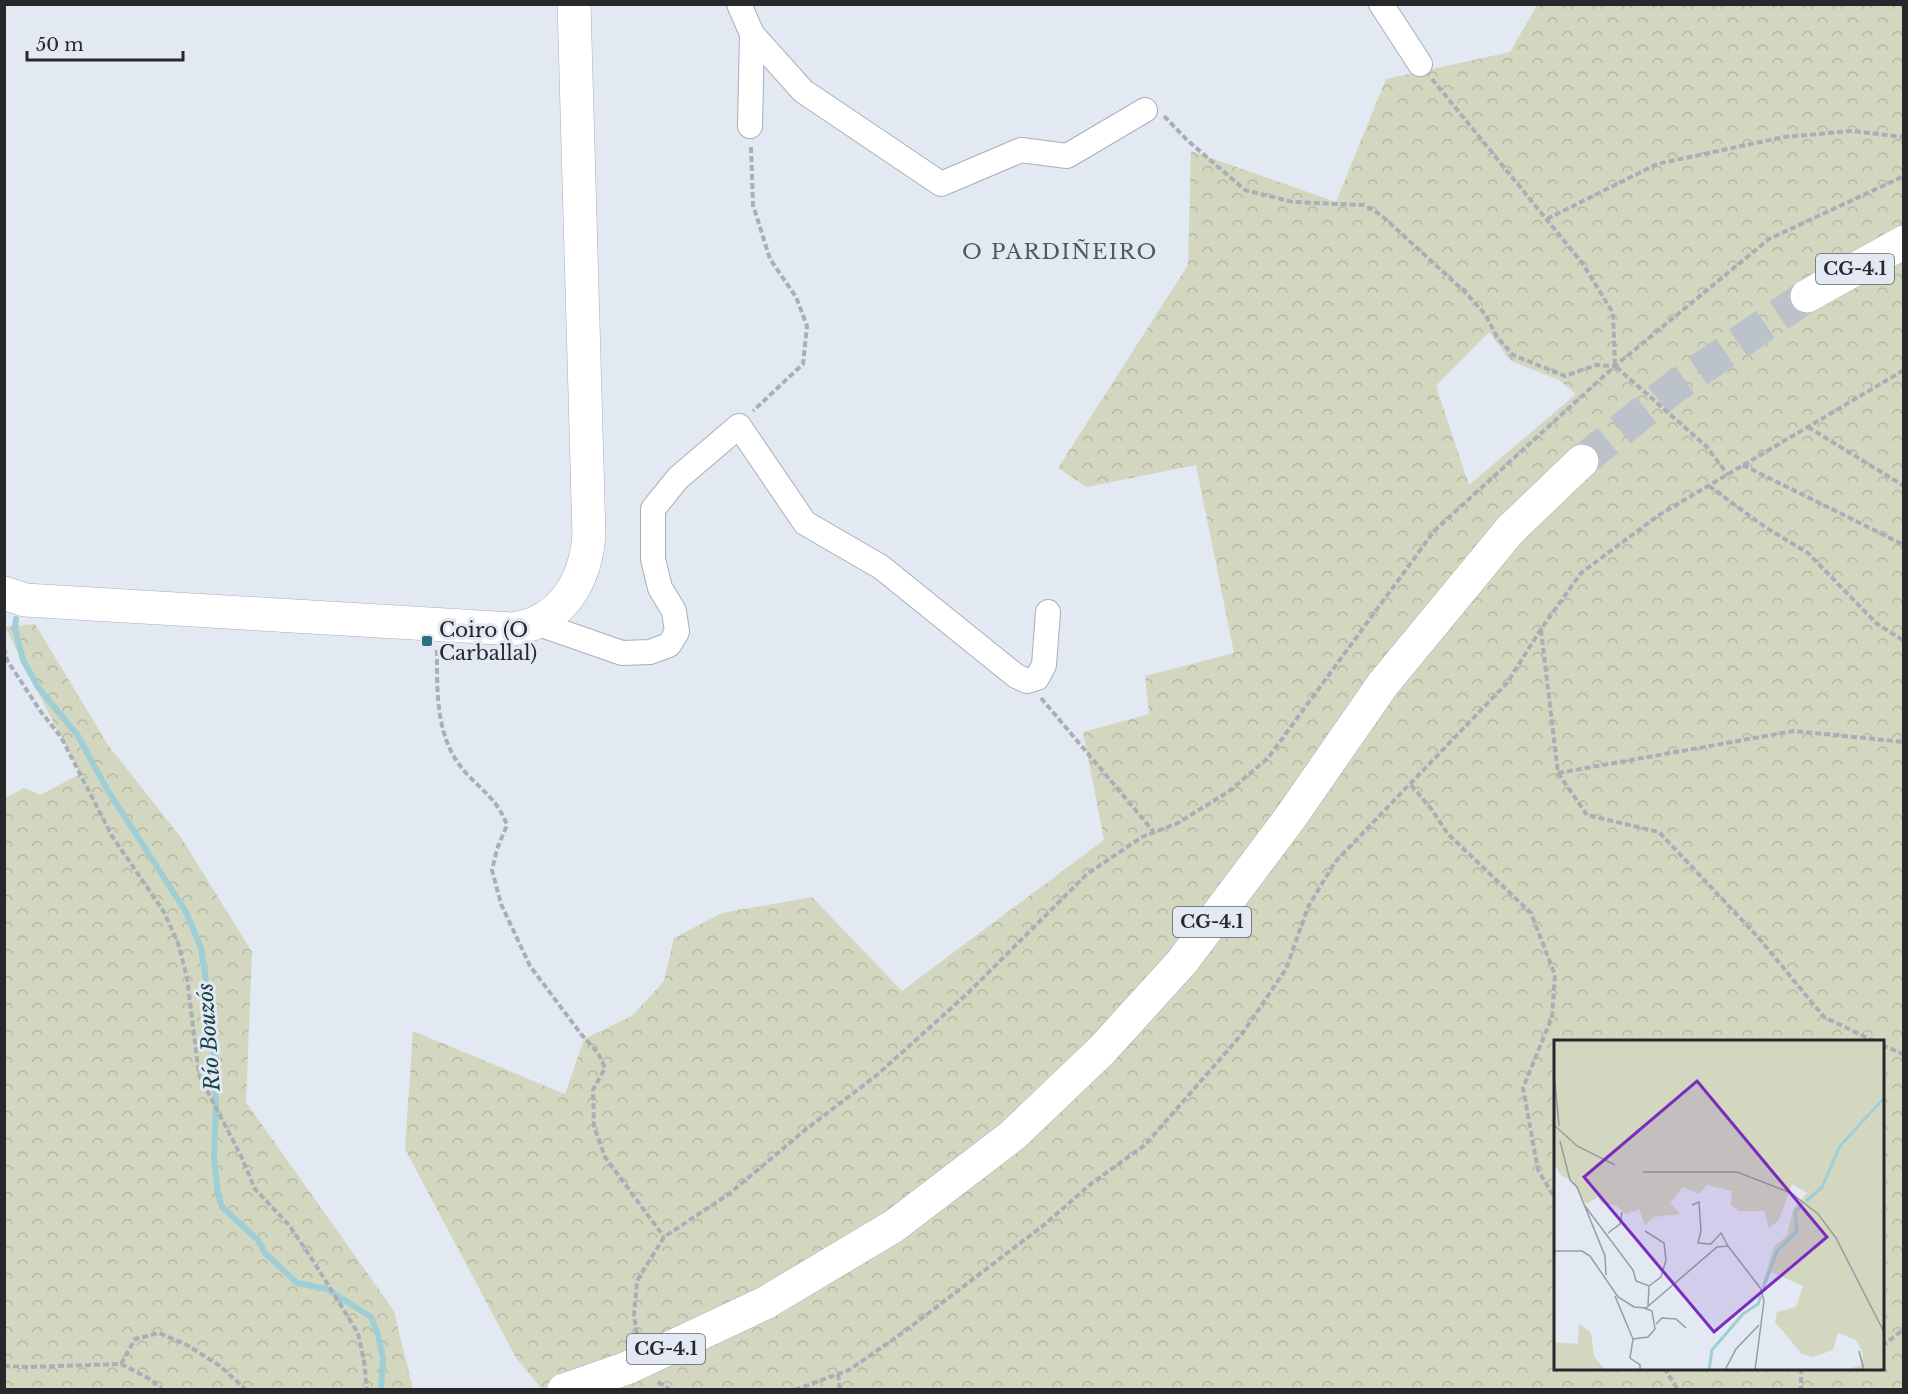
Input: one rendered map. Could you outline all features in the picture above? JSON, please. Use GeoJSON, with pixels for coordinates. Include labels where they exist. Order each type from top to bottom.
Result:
{"type":"FeatureCollection","features":[{"type":"Feature","properties":{"kind":"main road"},"geometry":{"type":"LineString","coordinates":[[4,593],[25,600],[513,630],[536,623],[569,596],[580,578],[587,558],[589,536],[574,4]]}},
{"type":"Feature","properties":{"kind":"main road","name":"CG-4.1"},"geometry":{"type":"LineString","coordinates":[[1807,296],[1904,242]]}},
{"type":"Feature","properties":{"kind":"main road","name":"CG-4.1"},"geometry":{"type":"LineString","coordinates":[[564,1389],[627,1368],[765,1303],[903,1219],[1013,1135],[1102,1050],[1182,962],[1290,818],[1383,684],[1510,530],[1582,461]]}},
{"type":"Feature","properties":{"kind":"street"},"geometry":{"type":"LineString","coordinates":[[739,4],[752,34],[804,91],[941,184],[1022,150],[1067,156],[1144,110]]}},
{"type":"Feature","properties":{"kind":"street"},"geometry":{"type":"LineString","coordinates":[[1381,4],[1420,64]]}},
{"type":"Feature","properties":{"kind":"street"},"geometry":{"type":"LineString","coordinates":[[750,126],[752,34]]}},
{"type":"Feature","properties":{"kind":"street"},"geometry":{"type":"LineString","coordinates":[[536,623],[622,653],[650,652],[669,645],[677,632],[674,611],[660,588],[653,559],[654,509],[678,478],[739,426],[805,523],[881,567],[1016,676],[1028,681],[1037,678],[1044,665],[1048,612]]}},
{"type":"Feature","properties":{"kind":"path"},"geometry":{"type":"LineString","coordinates":[[1420,64],[1583,264],[1613,313],[1615,366]]}},
{"type":"Feature","properties":{"kind":"path"},"geometry":{"type":"LineString","coordinates":[[1144,110],[1158,107],[1171,125],[1245,190],[1293,202],[1364,205],[1381,215],[1466,292],[1485,314],[1497,336],[1513,355],[1565,376],[1596,365],[1615,366],[1706,446],[1728,475]]}},
{"type":"Feature","properties":{"kind":"path"},"geometry":{"type":"LineString","coordinates":[[739,426],[803,364],[807,326],[796,297],[770,259],[753,205],[750,126]]}},
{"type":"Feature","properties":{"kind":"path"},"geometry":{"type":"LineString","coordinates":[[1546,219],[1657,164],[1784,137],[1852,131],[1904,137]]}},
{"type":"Feature","properties":{"kind":"path"},"geometry":{"type":"LineString","coordinates":[[638,1338],[634,1316],[637,1281],[664,1237],[729,1194],[805,1130],[877,1075],[968,993],[1087,874],[1142,837],[1178,823],[1228,792],[1268,758],[1435,530],[1615,366],[1769,239],[1904,176]]}},
{"type":"Feature","properties":{"kind":"path"},"geometry":{"type":"LineString","coordinates":[[804,1389],[849,1370],[901,1334],[1044,1225],[1092,1183],[1145,1145],[1242,1034],[1286,969],[1308,908],[1335,862],[1507,683],[1541,629],[1581,573],[1659,515],[1904,370]]}},
{"type":"Feature","properties":{"kind":"path"},"geometry":{"type":"LineString","coordinates":[[1808,427],[1904,486]]}},
{"type":"Feature","properties":{"kind":"path"},"geometry":{"type":"LineString","coordinates":[[1743,465],[1904,545]]}},
{"type":"Feature","properties":{"kind":"path"},"geometry":{"type":"LineString","coordinates":[[1709,486],[1765,527],[1808,553],[1870,617],[1904,641]]}},
{"type":"Feature","properties":{"kind":"path"},"geometry":{"type":"LineString","coordinates":[[437,625],[437,695],[444,737],[465,772],[501,810],[507,825],[497,849],[492,870],[501,904],[530,966],[598,1053],[605,1068],[593,1090],[594,1126],[606,1157],[664,1237]]}},
{"type":"Feature","properties":{"kind":"path"},"geometry":{"type":"LineString","coordinates":[[1541,629],[1558,773],[1587,815],[1659,832],[1757,936],[1824,1017],[1874,1040]]}},
{"type":"Feature","properties":{"kind":"path"},"geometry":{"type":"LineString","coordinates":[[4,648],[7,660],[41,712],[61,737],[112,836],[164,912],[178,943],[188,978],[199,1075],[241,1156],[255,1189],[289,1225],[358,1333],[367,1389]]}},
{"type":"Feature","properties":{"kind":"path"},"geometry":{"type":"LineString","coordinates":[[1028,681],[1154,832]]}},
{"type":"Feature","properties":{"kind":"path"},"geometry":{"type":"LineString","coordinates":[[1558,773],[1794,731],[1904,742]]}},
{"type":"Feature","properties":{"kind":"path"},"geometry":{"type":"LineString","coordinates":[[1410,785],[1432,810],[1448,834],[1531,913],[1555,975],[1552,1017],[1523,1088],[1538,1170],[1554,1197]]}},
{"type":"Feature","properties":{"kind":"path"},"geometry":{"type":"LineString","coordinates":[[1884,1046],[1904,1056]]}},
{"type":"Feature","properties":{"kind":"path"},"geometry":{"type":"LineString","coordinates":[[1884,1344],[1904,1329]]}},
{"type":"Feature","properties":{"kind":"path"},"geometry":{"type":"LineString","coordinates":[[121,1364],[135,1339],[159,1333],[187,1345],[220,1366],[246,1389]]}},
{"type":"Feature","properties":{"kind":"path"},"geometry":{"type":"LineString","coordinates":[[4,1366],[121,1364],[152,1380],[162,1389]]}},
{"type":"Feature","properties":{"kind":"path"},"geometry":{"type":"LineString","coordinates":[[1665,1370],[1678,1389]]}},
{"type":"Feature","properties":{"kind":"path"},"geometry":{"type":"LineString","coordinates":[[1801,1370],[1802,1389]]}},
{"type":"Feature","properties":{"kind":"path"},"geometry":{"type":"LineString","coordinates":[[838,1374],[840,1389]]}},
{"type":"Feature","properties":{"kind":"path"},"geometry":{"type":"LineString","coordinates":[[654,1375],[658,1383],[670,1389]]}},
{"type":"Feature","properties":{"kind":"path"},"geometry":{"type":"LineString","coordinates":[[795,1389],[809,1386]]}},
{"type":"Feature","properties":{"kind":"green space"},"geometry":{"type":"Polygon","coordinates":[[[1537,5],[1903,5],[1903,1389],[542,1389],[516,1358],[405,1149],[413,1031],[565,1094],[584,1039],[632,1016],[664,981],[674,938],[722,913],[812,897],[902,991],[1104,840],[1083,732],[1149,714],[1145,676],[1234,653],[1196,465],[1087,487],[1058,468],[1188,265],[1191,151],[1336,202],[1386,79],[1510,52],[1537,5]],[[1489,332],[1436,386],[1469,485],[1576,394],[1559,380],[1511,361],[1489,332]]]}},
{"type":"Feature","properties":{"kind":"green space"},"geometry":{"type":"Polygon","coordinates":[[[35,624],[108,745],[182,839],[252,952],[246,1102],[394,1311],[413,1389],[5,1389],[5,798],[24,788],[40,795],[80,774],[5,627],[35,624]]]}},
{"type":"Feature","properties":{"kind":"waterway","name":"Río Bouzós"},"geometry":{"type":"LineString","coordinates":[[16,619],[15,629],[23,660],[38,687],[78,736],[107,789],[186,912],[201,948],[213,1024],[216,1105],[214,1157],[218,1195],[222,1207],[258,1240],[265,1253],[297,1283],[327,1289],[371,1317],[383,1359],[381,1390]]}},
{"type":"Feature","properties":{"kind":"tunnel"},"geometry":{"type":"LineString","coordinates":[[1582,461],[1673,388],[1807,296]]}},
{"type":"Feature","properties":{"kind":"place","name":"Coiro (O Carballal)"},"geometry":{"type":"Point","coordinates":[427,641]}},
{"type":"Feature","properties":{"kind":"district","name":"O PARDIÑEIRO"},"geometry":{"type":"Point","coordinates":[1060,252]}}]}
